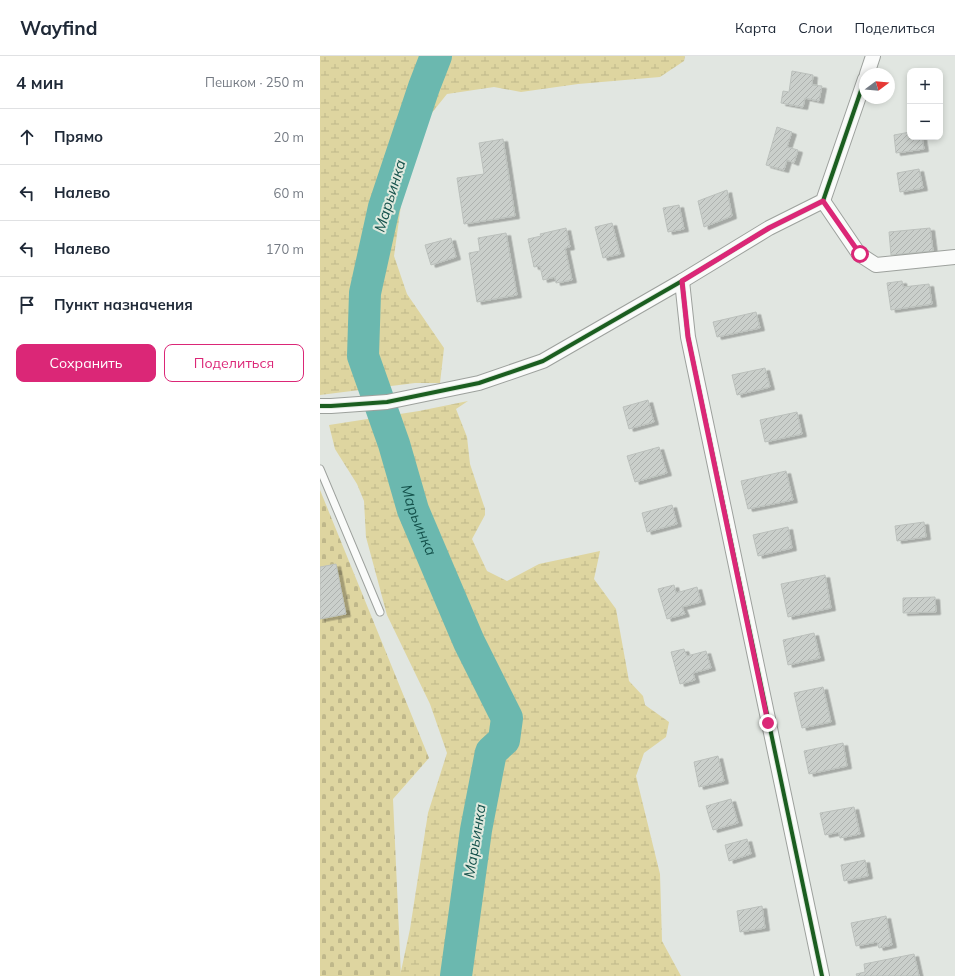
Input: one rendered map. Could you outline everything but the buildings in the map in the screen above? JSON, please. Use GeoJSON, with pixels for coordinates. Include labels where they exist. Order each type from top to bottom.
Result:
{"type":"FeatureCollection","features":[{"type":"Feature","properties":{"kind":"street"},"geometry":{"type":"LineString","coordinates":[[869,68],[873,56]]}},
{"type":"Feature","properties":{"kind":"street"},"geometry":{"type":"LineString","coordinates":[[320,406],[387,402],[479,383],[544,361],[682,281],[769,228],[823,201],[859,96]]}},
{"type":"Feature","properties":{"kind":"street"},"geometry":{"type":"LineString","coordinates":[[823,201],[860,254],[876,265],[955,257]]}},
{"type":"Feature","properties":{"kind":"street"},"geometry":{"type":"LineString","coordinates":[[682,281],[688,337],[822,976]]}},
{"type":"Feature","properties":{"kind":"lane"},"geometry":{"type":"LineString","coordinates":[[320,469],[380,612]]}},
{"type":"Feature","properties":{"kind":"green space"},"geometry":{"type":"Polygon","coordinates":[[[320,56],[685,56],[684,61],[660,77],[578,84],[521,92],[494,87],[447,94],[410,140],[394,256],[407,294],[444,348],[440,383],[415,383],[320,395],[320,56]]]}},
{"type":"Feature","properties":{"kind":"green space"},"geometry":{"type":"Polygon","coordinates":[[[468,401],[456,409],[467,437],[470,464],[485,509],[485,515],[472,539],[487,571],[507,581],[539,564],[600,551],[594,579],[616,609],[629,681],[643,696],[645,705],[669,722],[666,737],[644,753],[636,776],[660,874],[662,941],[681,976],[400,976],[410,929],[428,813],[447,753],[430,704],[387,615],[366,537],[364,501],[357,484],[335,449],[329,425],[419,411],[468,401]]]}},
{"type":"Feature","properties":{"kind":"green space"},"geometry":{"type":"Polygon","coordinates":[[[320,490],[429,758],[393,799],[401,976],[320,976],[320,490]]]}},
{"type":"Feature","properties":{"kind":"waterway","name":"Марьинка"},"geometry":{"type":"LineString","coordinates":[[436,56],[424,87],[384,207],[365,293],[363,356],[394,444],[413,510],[469,642],[507,718],[504,740],[491,752],[476,830],[456,976]]}},
{"type":"Feature","properties":{"kind":"cycle path"},"geometry":{"type":"LineString","coordinates":[[682,281],[769,228],[823,201],[859,96]]}},
{"type":"Feature","properties":{"kind":"cycle path"},"geometry":{"type":"LineString","coordinates":[[320,406],[387,402],[479,383],[543,361],[682,281],[688,337],[822,976]]}},
{"type":"Feature","properties":{"kind":"route"},"geometry":{"type":"LineString","coordinates":[[768,723],[688,337],[682,281],[769,228],[823,201],[860,254]]}}]}
